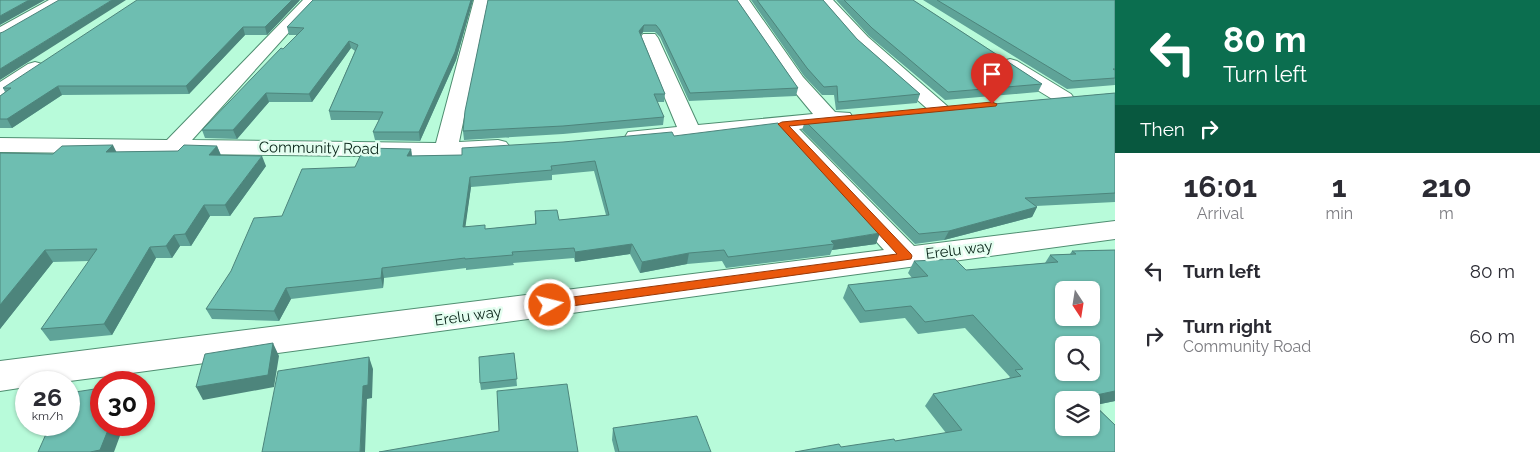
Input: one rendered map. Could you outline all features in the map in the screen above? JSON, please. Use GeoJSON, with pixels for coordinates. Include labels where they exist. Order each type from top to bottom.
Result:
{"type":"FeatureCollection","features":[{"type":"Feature","properties":{"kind":"street"},"geometry":{"type":"LineString","coordinates":[[0,34],[60,0]]}},
{"type":"Feature","properties":{"kind":"street"},"geometry":{"type":"LineString","coordinates":[[174,146],[311,0]]}},
{"type":"Feature","properties":{"kind":"street"},"geometry":{"type":"LineString","coordinates":[[446,150],[481,0]]}},
{"type":"Feature","properties":{"kind":"street"},"geometry":{"type":"LineString","coordinates":[[741,0],[796,81],[829,119]]}},
{"type":"Feature","properties":{"kind":"street"},"geometry":{"type":"LineString","coordinates":[[825,0],[862,41],[949,108],[912,112]]}},
{"type":"Feature","properties":{"kind":"street"},"geometry":{"type":"LineString","coordinates":[[650,38],[690,132]]}},
{"type":"Feature","properties":{"kind":"street"},"geometry":{"type":"LineString","coordinates":[[999,58],[1072,98],[1025,102]]}},
{"type":"Feature","properties":{"kind":"street"},"geometry":{"type":"LineString","coordinates":[[0,91],[49,59]]}},
{"type":"Feature","properties":{"kind":"street"},"geometry":{"type":"LineString","coordinates":[[612,139],[866,116]]}},
{"type":"Feature","properties":{"kind":"street"},"geometry":{"type":"LineString","coordinates":[[782,124],[906,256]]}},
{"type":"Feature","properties":{"kind":"street","name":"Community Road"},"geometry":{"type":"LineString","coordinates":[[0,145],[446,150],[514,146]]}},
{"type":"Feature","properties":{"kind":"street","name":"Erelu way"},"geometry":{"type":"LineString","coordinates":[[0,376],[302,338],[906,256],[1115,230]]}},
{"type":"Feature","properties":{"kind":"building"},"geometry":{"type":"Polygon","coordinates":[[[0,0],[29,0],[0,16],[0,0]]]}},
{"type":"Feature","properties":{"kind":"building"},"geometry":{"type":"Polygon","coordinates":[[[59,0],[112,0],[0,69],[0,33],[59,0]]]}},
{"type":"Feature","properties":{"kind":"building"},"geometry":{"type":"Polygon","coordinates":[[[137,0],[292,0],[265,27],[243,27],[186,86],[58,86],[7,119],[0,119],[0,96],[11,88],[3,88],[137,0]]]}},
{"type":"Feature","properties":{"kind":"building"},"geometry":{"type":"Polygon","coordinates":[[[313,0],[471,0],[455,52],[419,132],[373,132],[383,112],[329,111],[358,45],[349,41],[309,94],[266,93],[233,130],[202,130],[281,48],[283,49],[304,28],[287,27],[313,0]]]}},
{"type":"Feature","properties":{"kind":"building"},"geometry":{"type":"Polygon","coordinates":[[[488,0],[737,0],[798,88],[690,93],[660,30],[656,25],[644,25],[639,31],[665,94],[654,94],[664,117],[563,126],[463,131],[465,111],[488,0]]]}},
{"type":"Feature","properties":{"kind":"building"},"geometry":{"type":"Polygon","coordinates":[[[757,0],[823,0],[857,39],[920,94],[838,102],[837,86],[824,87],[807,68],[757,0]]]}},
{"type":"Feature","properties":{"kind":"building"},"geometry":{"type":"Polygon","coordinates":[[[844,0],[913,0],[1042,84],[948,92],[872,28],[844,0]]]}},
{"type":"Feature","properties":{"kind":"building"},"geometry":{"type":"Polygon","coordinates":[[[937,0],[1115,0],[1115,69],[1113,69],[1115,70],[1115,78],[1072,81],[937,0]]]}},
{"type":"Feature","properties":{"kind":"building"},"geometry":{"type":"Polygon","coordinates":[[[1115,93],[1115,193],[1025,198],[1037,207],[949,231],[919,234],[805,121],[1115,93]]]}},
{"type":"Feature","properties":{"kind":"building"},"geometry":{"type":"Polygon","coordinates":[[[778,123],[880,233],[831,241],[834,244],[728,257],[724,250],[689,253],[642,262],[632,244],[575,252],[574,248],[512,252],[513,255],[465,258],[382,268],[381,278],[286,288],[274,311],[206,309],[231,271],[254,218],[282,216],[302,169],[355,167],[364,148],[411,149],[407,156],[462,155],[462,148],[563,142],[672,132],[674,136],[778,123]],[[595,161],[551,166],[552,170],[470,177],[463,227],[485,225],[485,229],[536,224],[535,211],[557,210],[559,220],[609,215],[595,161]]]}},
{"type":"Feature","properties":{"kind":"building"},"geometry":{"type":"Polygon","coordinates":[[[113,145],[106,152],[178,151],[184,145],[217,146],[209,155],[262,156],[225,205],[204,205],[185,234],[174,235],[166,246],[150,247],[104,324],[41,329],[97,249],[45,250],[0,305],[0,153],[53,154],[62,146],[113,145]]]}},
{"type":"Feature","properties":{"kind":"building"},"geometry":{"type":"Polygon","coordinates":[[[1115,250],[1115,391],[1100,394],[1100,391],[1055,391],[1055,436],[1100,436],[1100,411],[1115,425],[1115,452],[795,452],[839,444],[841,447],[894,439],[895,441],[962,430],[933,394],[1021,376],[1015,370],[1023,369],[973,315],[925,322],[911,306],[865,311],[848,285],[928,276],[914,261],[955,259],[966,270],[1058,262],[1050,255],[1076,254],[1072,251],[1115,250]]]}},
{"type":"Feature","properties":{"kind":"building"},"geometry":{"type":"Polygon","coordinates":[[[273,343],[268,375],[196,387],[205,354],[273,343]]]}},
{"type":"Feature","properties":{"kind":"building"},"geometry":{"type":"Polygon","coordinates":[[[514,353],[517,379],[480,383],[479,357],[514,353]]]}},
{"type":"Feature","properties":{"kind":"building"},"geometry":{"type":"Polygon","coordinates":[[[369,357],[368,385],[363,386],[360,452],[262,452],[278,371],[369,357]]]}},
{"type":"Feature","properties":{"kind":"building"},"geometry":{"type":"Polygon","coordinates":[[[567,384],[578,452],[379,452],[499,431],[497,391],[567,384]]]}},
{"type":"Feature","properties":{"kind":"building"},"geometry":{"type":"Polygon","coordinates":[[[90,390],[90,436],[106,436],[100,450],[90,452],[38,452],[45,436],[80,436],[80,391],[90,390]]]}},
{"type":"Feature","properties":{"kind":"building"},"geometry":{"type":"Polygon","coordinates":[[[697,416],[711,452],[619,452],[613,428],[697,416]]]}},
{"type":"Feature","properties":{"kind":"route"},"geometry":{"type":"LineString","coordinates":[[550,305],[906,256],[782,124],[992,104]]}}]}
